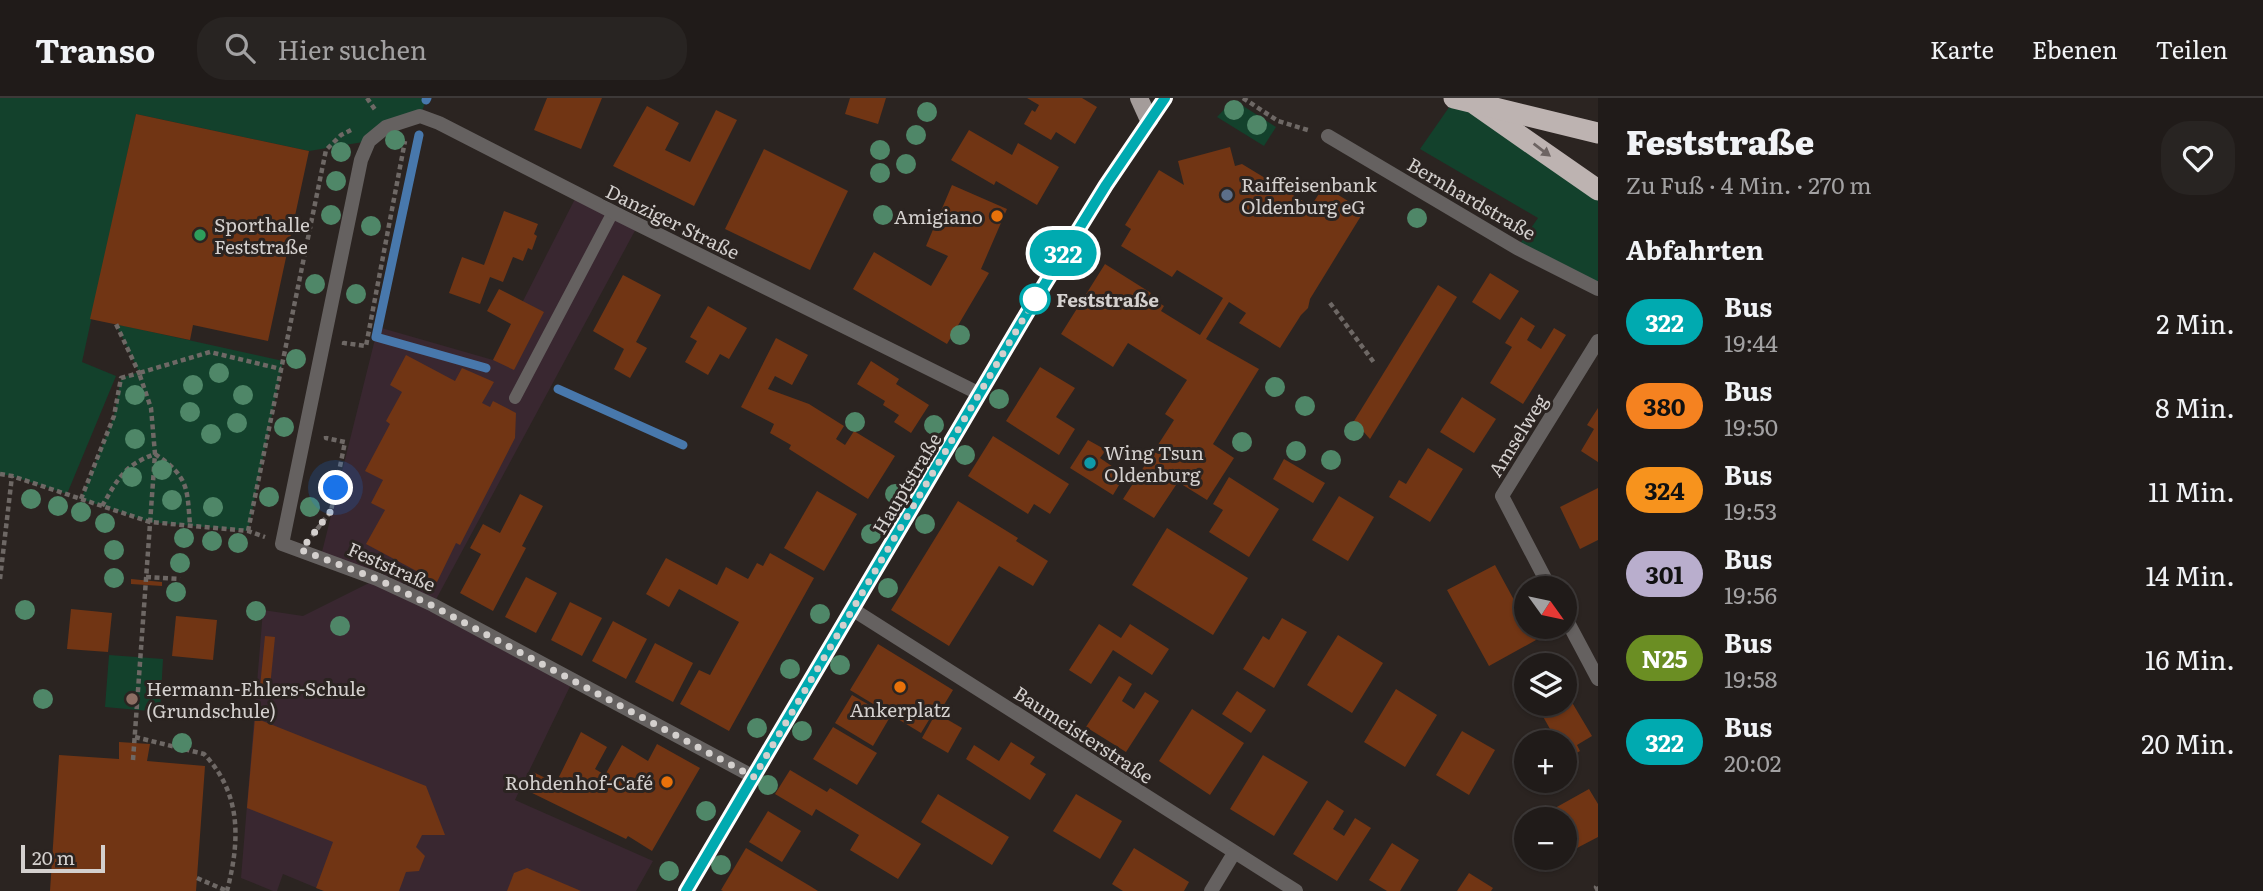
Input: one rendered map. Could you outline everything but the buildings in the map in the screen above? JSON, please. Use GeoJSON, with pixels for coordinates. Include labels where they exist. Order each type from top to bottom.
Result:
{"type":"FeatureCollection","features":[{"type":"Feature","properties":{"kind":"highway"},"geometry":{"type":"LineString","coordinates":[[1454,98],[1598,133]]}},
{"type":"Feature","properties":{"kind":"highway"},"geometry":{"type":"LineString","coordinates":[[1466,98],[1598,190]]}},
{"type":"Feature","properties":{"kind":"main road"},"geometry":{"type":"LineString","coordinates":[[1139,98],[1149,120]]}},
{"type":"Feature","properties":{"kind":"main road","name":"Hauptstraße"},"geometry":{"type":"LineString","coordinates":[[1149,120],[1165,98]]}},
{"type":"Feature","properties":{"kind":"street","name":"Danziger Straße"},"geometry":{"type":"LineString","coordinates":[[282,544],[361,160],[369,141],[386,127],[420,116],[439,123],[980,394]]}},
{"type":"Feature","properties":{"kind":"street","name":"Hauptstraße"},"geometry":{"type":"LineString","coordinates":[[686,891],[980,394],[1106,185],[1149,120]]}},
{"type":"Feature","properties":{"kind":"street","name":"Bernhardstraße"},"geometry":{"type":"LineString","coordinates":[[1328,136],[1517,248],[1598,289]]}},
{"type":"Feature","properties":{"kind":"street","name":"Amselweg"},"geometry":{"type":"LineString","coordinates":[[1544,576],[1502,496],[1598,341]]}},
{"type":"Feature","properties":{"kind":"street","name":"Feststraße"},"geometry":{"type":"LineString","coordinates":[[282,544],[377,579],[433,606],[754,777]]}},
{"type":"Feature","properties":{"kind":"street","name":"Baumeisterstraße"},"geometry":{"type":"LineString","coordinates":[[852,609],[1296,891]]}},
{"type":"Feature","properties":{"kind":"street"},"geometry":{"type":"LineString","coordinates":[[1577,639],[1598,679]]}},
{"type":"Feature","properties":{"kind":"street"},"geometry":{"type":"LineString","coordinates":[[1211,891],[1234,853]]}},
{"type":"Feature","properties":{"kind":"lane"},"geometry":{"type":"LineString","coordinates":[[515,398],[613,212]]}},
{"type":"Feature","properties":{"kind":"path"},"geometry":{"type":"LineString","coordinates":[[1243,98],[1278,121],[1328,136]]}},
{"type":"Feature","properties":{"kind":"path"},"geometry":{"type":"LineString","coordinates":[[342,356],[344,343],[366,346],[409,120]]}},
{"type":"Feature","properties":{"kind":"path"},"geometry":{"type":"LineString","coordinates":[[248,531],[326,150],[341,135],[355,128],[386,127]]}},
{"type":"Feature","properties":{"kind":"path"},"geometry":{"type":"LineString","coordinates":[[1330,303],[1375,364]]}},
{"type":"Feature","properties":{"kind":"path"},"geometry":{"type":"LineString","coordinates":[[116,324],[139,373],[151,408],[155,454],[133,760]]}},
{"type":"Feature","properties":{"kind":"path"},"geometry":{"type":"LineString","coordinates":[[81,499],[114,416],[121,378],[210,352],[281,369]]}},
{"type":"Feature","properties":{"kind":"path"},"geometry":{"type":"LineString","coordinates":[[301,550],[331,511],[345,442],[326,438],[328,425]]}},
{"type":"Feature","properties":{"kind":"path"},"geometry":{"type":"LineString","coordinates":[[102,506],[121,474],[137,461],[155,454]]}},
{"type":"Feature","properties":{"kind":"path"},"geometry":{"type":"LineString","coordinates":[[155,454],[172,466],[187,486],[190,525]]}},
{"type":"Feature","properties":{"kind":"path"},"geometry":{"type":"LineString","coordinates":[[0,474],[150,523],[248,531],[282,544]]}},
{"type":"Feature","properties":{"kind":"path"},"geometry":{"type":"LineString","coordinates":[[0,579],[12,476]]}},
{"type":"Feature","properties":{"kind":"path"},"geometry":{"type":"LineString","coordinates":[[146,576],[180,579]]}},
{"type":"Feature","properties":{"kind":"path"},"geometry":{"type":"LineString","coordinates":[[135,737],[204,754],[227,786],[236,816],[233,870],[227,891],[197,878]]}},
{"type":"Feature","properties":{"kind":"path"},"geometry":{"type":"LineString","coordinates":[[1598,884],[1598,891]]}},
{"type":"Feature","properties":{"kind":"shaded area"},"geometry":{"type":"Polygon","coordinates":[[[577,195],[638,225],[433,605],[576,674],[515,800],[653,861],[636,891],[324,891],[283,874],[277,891],[273,891],[241,878],[263,610],[303,616],[377,579],[321,556],[378,327],[493,360],[577,195]]]}},
{"type":"Feature","properties":{"kind":"green space"},"geometry":{"type":"Polygon","coordinates":[[[0,98],[427,98],[420,116],[369,141],[309,151],[136,114],[82,362],[116,376],[67,494],[0,474],[0,98]]]}},
{"type":"Feature","properties":{"kind":"green space"},"geometry":{"type":"Polygon","coordinates":[[[1231,102],[1237,102],[1276,127],[1264,146],[1217,117],[1231,102]]]}},
{"type":"Feature","properties":{"kind":"green space"},"geometry":{"type":"Polygon","coordinates":[[[1452,103],[1512,128],[1598,190],[1598,289],[1517,248],[1538,218],[1420,149],[1452,103]]]}},
{"type":"Feature","properties":{"kind":"green space"},"geometry":{"type":"Polygon","coordinates":[[[116,324],[283,361],[248,531],[150,522],[81,499],[114,416],[121,378],[139,372],[116,324]]]}},
{"type":"Feature","properties":{"kind":"green space"},"geometry":{"type":"Polygon","coordinates":[[[109,655],[163,659],[160,712],[105,707],[109,655]]]}},
{"type":"Feature","properties":{"kind":"waterway"},"geometry":{"type":"LineString","coordinates":[[419,135],[376,337],[486,368]]}},
{"type":"Feature","properties":{"kind":"waterway"},"geometry":{"type":"LineString","coordinates":[[558,389],[683,445]]}},
{"type":"Feature","properties":{"kind":"bus line","name":"322"},"geometry":{"type":"LineString","coordinates":[[686,891],[1030,308],[1106,185],[1165,98]]}},
{"type":"Feature","properties":{"kind":"place","name":"Raiffeisenbank Oldenburg eG"},"geometry":{"type":"Point","coordinates":[1227,195]}},
{"type":"Feature","properties":{"kind":"place","name":"Amigiano"},"geometry":{"type":"Point","coordinates":[997,216]}},
{"type":"Feature","properties":{"kind":"place","name":"Sporthalle Feststraße"},"geometry":{"type":"Point","coordinates":[200,235]}},
{"type":"Feature","properties":{"kind":"place","name":"Feststraße"},"geometry":{"type":"Point","coordinates":[1035,299]}},
{"type":"Feature","properties":{"kind":"place","name":"Wing Tsun Oldenburg"},"geometry":{"type":"Point","coordinates":[1090,463]}},
{"type":"Feature","properties":{"kind":"place","name":"Ankerplatz"},"geometry":{"type":"Point","coordinates":[900,687]}},
{"type":"Feature","properties":{"kind":"place","name":"Hermann-Ehlers-Schule (Grundschule)"},"geometry":{"type":"Point","coordinates":[132,699]}},
{"type":"Feature","properties":{"kind":"place","name":"Rohdenhof-Café"},"geometry":{"type":"Point","coordinates":[667,782]}},
{"type":"Feature","properties":{"kind":"route"},"geometry":{"type":"LineString","coordinates":[[336,488],[331,511],[301,550],[377,579],[433,606],[754,777],[1035,299]]}}]}
